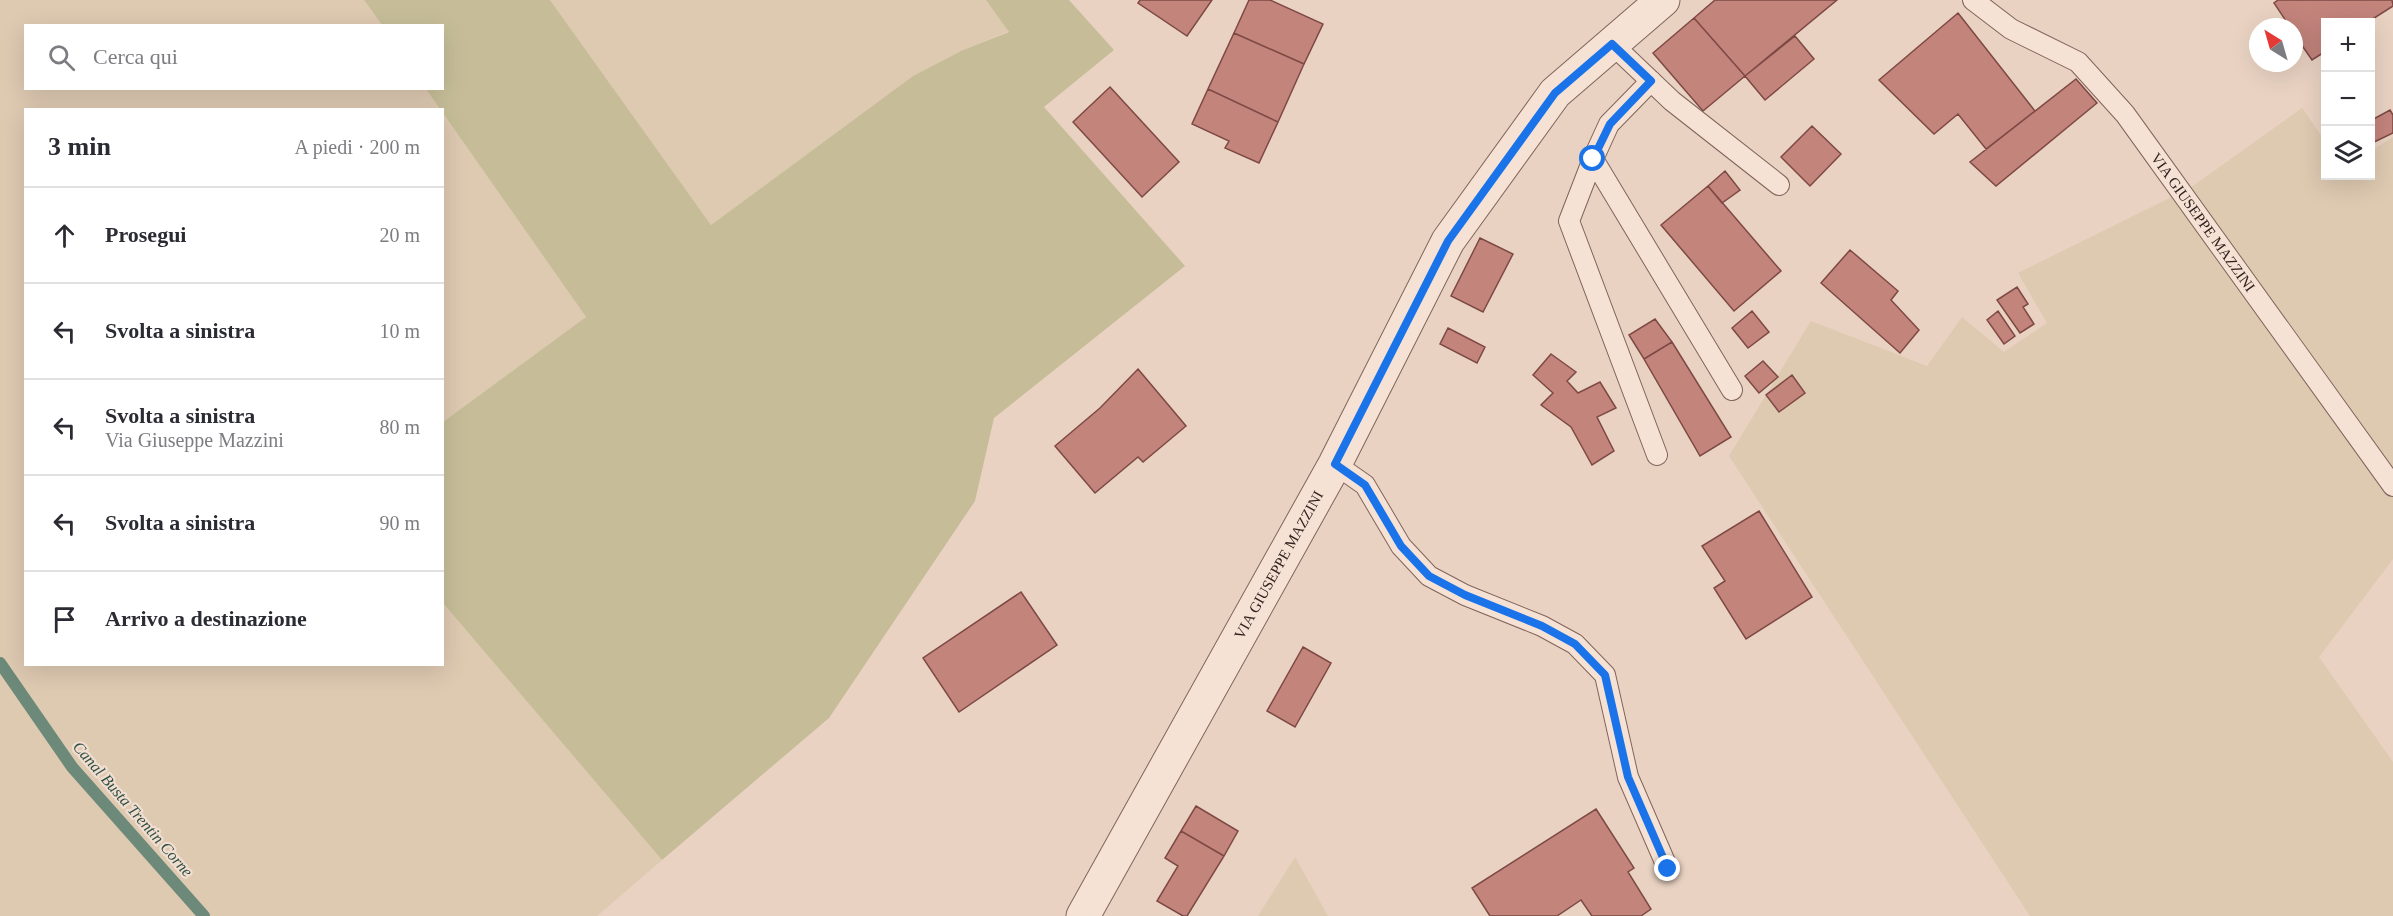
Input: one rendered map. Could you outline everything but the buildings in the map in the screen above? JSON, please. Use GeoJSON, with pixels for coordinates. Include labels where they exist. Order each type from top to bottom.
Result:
{"type":"FeatureCollection","features":[{"type":"Feature","properties":{"kind":"street","name":"VIA GIUSEPPE MAZZINI"},"geometry":{"type":"LineString","coordinates":[[1083,916],[1335,464],[1448,241],[1555,93],[1663,0]]}},
{"type":"Feature","properties":{"kind":"lane","name":"VIA GIUSEPPE MAZZINI"},"geometry":{"type":"LineString","coordinates":[[1973,0],[2011,29],[2078,62],[2125,114],[2393,486]]}},
{"type":"Feature","properties":{"kind":"lane"},"geometry":{"type":"LineString","coordinates":[[1612,44],[1672,101],[1779,185]]}},
{"type":"Feature","properties":{"kind":"lane"},"geometry":{"type":"LineString","coordinates":[[1651,81],[1610,124],[1593,159],[1569,221],[1658,455]]}},
{"type":"Feature","properties":{"kind":"lane"},"geometry":{"type":"LineString","coordinates":[[1593,159],[1732,390]]}},
{"type":"Feature","properties":{"kind":"lane"},"geometry":{"type":"LineString","coordinates":[[1335,464],[1365,485],[1401,546],[1429,576],[1465,595],[1542,626],[1575,644],[1605,675],[1628,777],[1668,869]]}},
{"type":"Feature","properties":{"kind":"shaded area"},"geometry":{"type":"Polygon","coordinates":[[[0,0],[364,0],[381,24],[24,24],[24,90],[427,90],[440,108],[24,108],[24,666],[444,666],[444,604],[662,860],[597,916],[0,916],[0,0]]]}},
{"type":"Feature","properties":{"kind":"shaded area"},"geometry":{"type":"Polygon","coordinates":[[[364,0],[550,0],[711,225],[913,76],[963,50],[1009,32],[986,0],[1069,0],[1114,50],[1044,107],[1185,266],[994,418],[975,501],[829,718],[662,860],[444,604],[444,421],[586,317],[444,115],[444,108],[439,108],[427,90],[444,90],[444,24],[381,24],[364,0]]]}},
{"type":"Feature","properties":{"kind":"shaded area"},"geometry":{"type":"Polygon","coordinates":[[[550,0],[986,0],[1009,31],[963,50],[913,76],[711,225],[550,0]]]}},
{"type":"Feature","properties":{"kind":"shaded area"},"geometry":{"type":"Polygon","coordinates":[[[2302,108],[2321,135],[2321,180],[2375,180],[2375,148],[2393,137],[2393,559],[2319,657],[2393,762],[2393,916],[2030,916],[1729,456],[1811,321],[1927,366],[1962,317],[2004,352],[2047,323],[2018,273],[2190,188],[2302,108]]]}},
{"type":"Feature","properties":{"kind":"shaded area"},"geometry":{"type":"Polygon","coordinates":[[[444,115],[586,317],[444,421],[444,115]]]}},
{"type":"Feature","properties":{"kind":"shaded area"},"geometry":{"type":"Polygon","coordinates":[[[1295,857],[1328,916],[1258,916],[1295,857]]]}},
{"type":"Feature","properties":{"kind":"waterway","name":"Canal Busta Trentin Corne"},"geometry":{"type":"LineString","coordinates":[[0,663],[72,767],[204,916]]}},
{"type":"Feature","properties":{"kind":"route"},"geometry":{"type":"LineString","coordinates":[[1593,159],[1610,124],[1651,81],[1612,44],[1555,93],[1448,241],[1335,464],[1365,485],[1401,546],[1429,576],[1465,595],[1542,626],[1575,644],[1605,675],[1628,777],[1668,869]]}}]}
